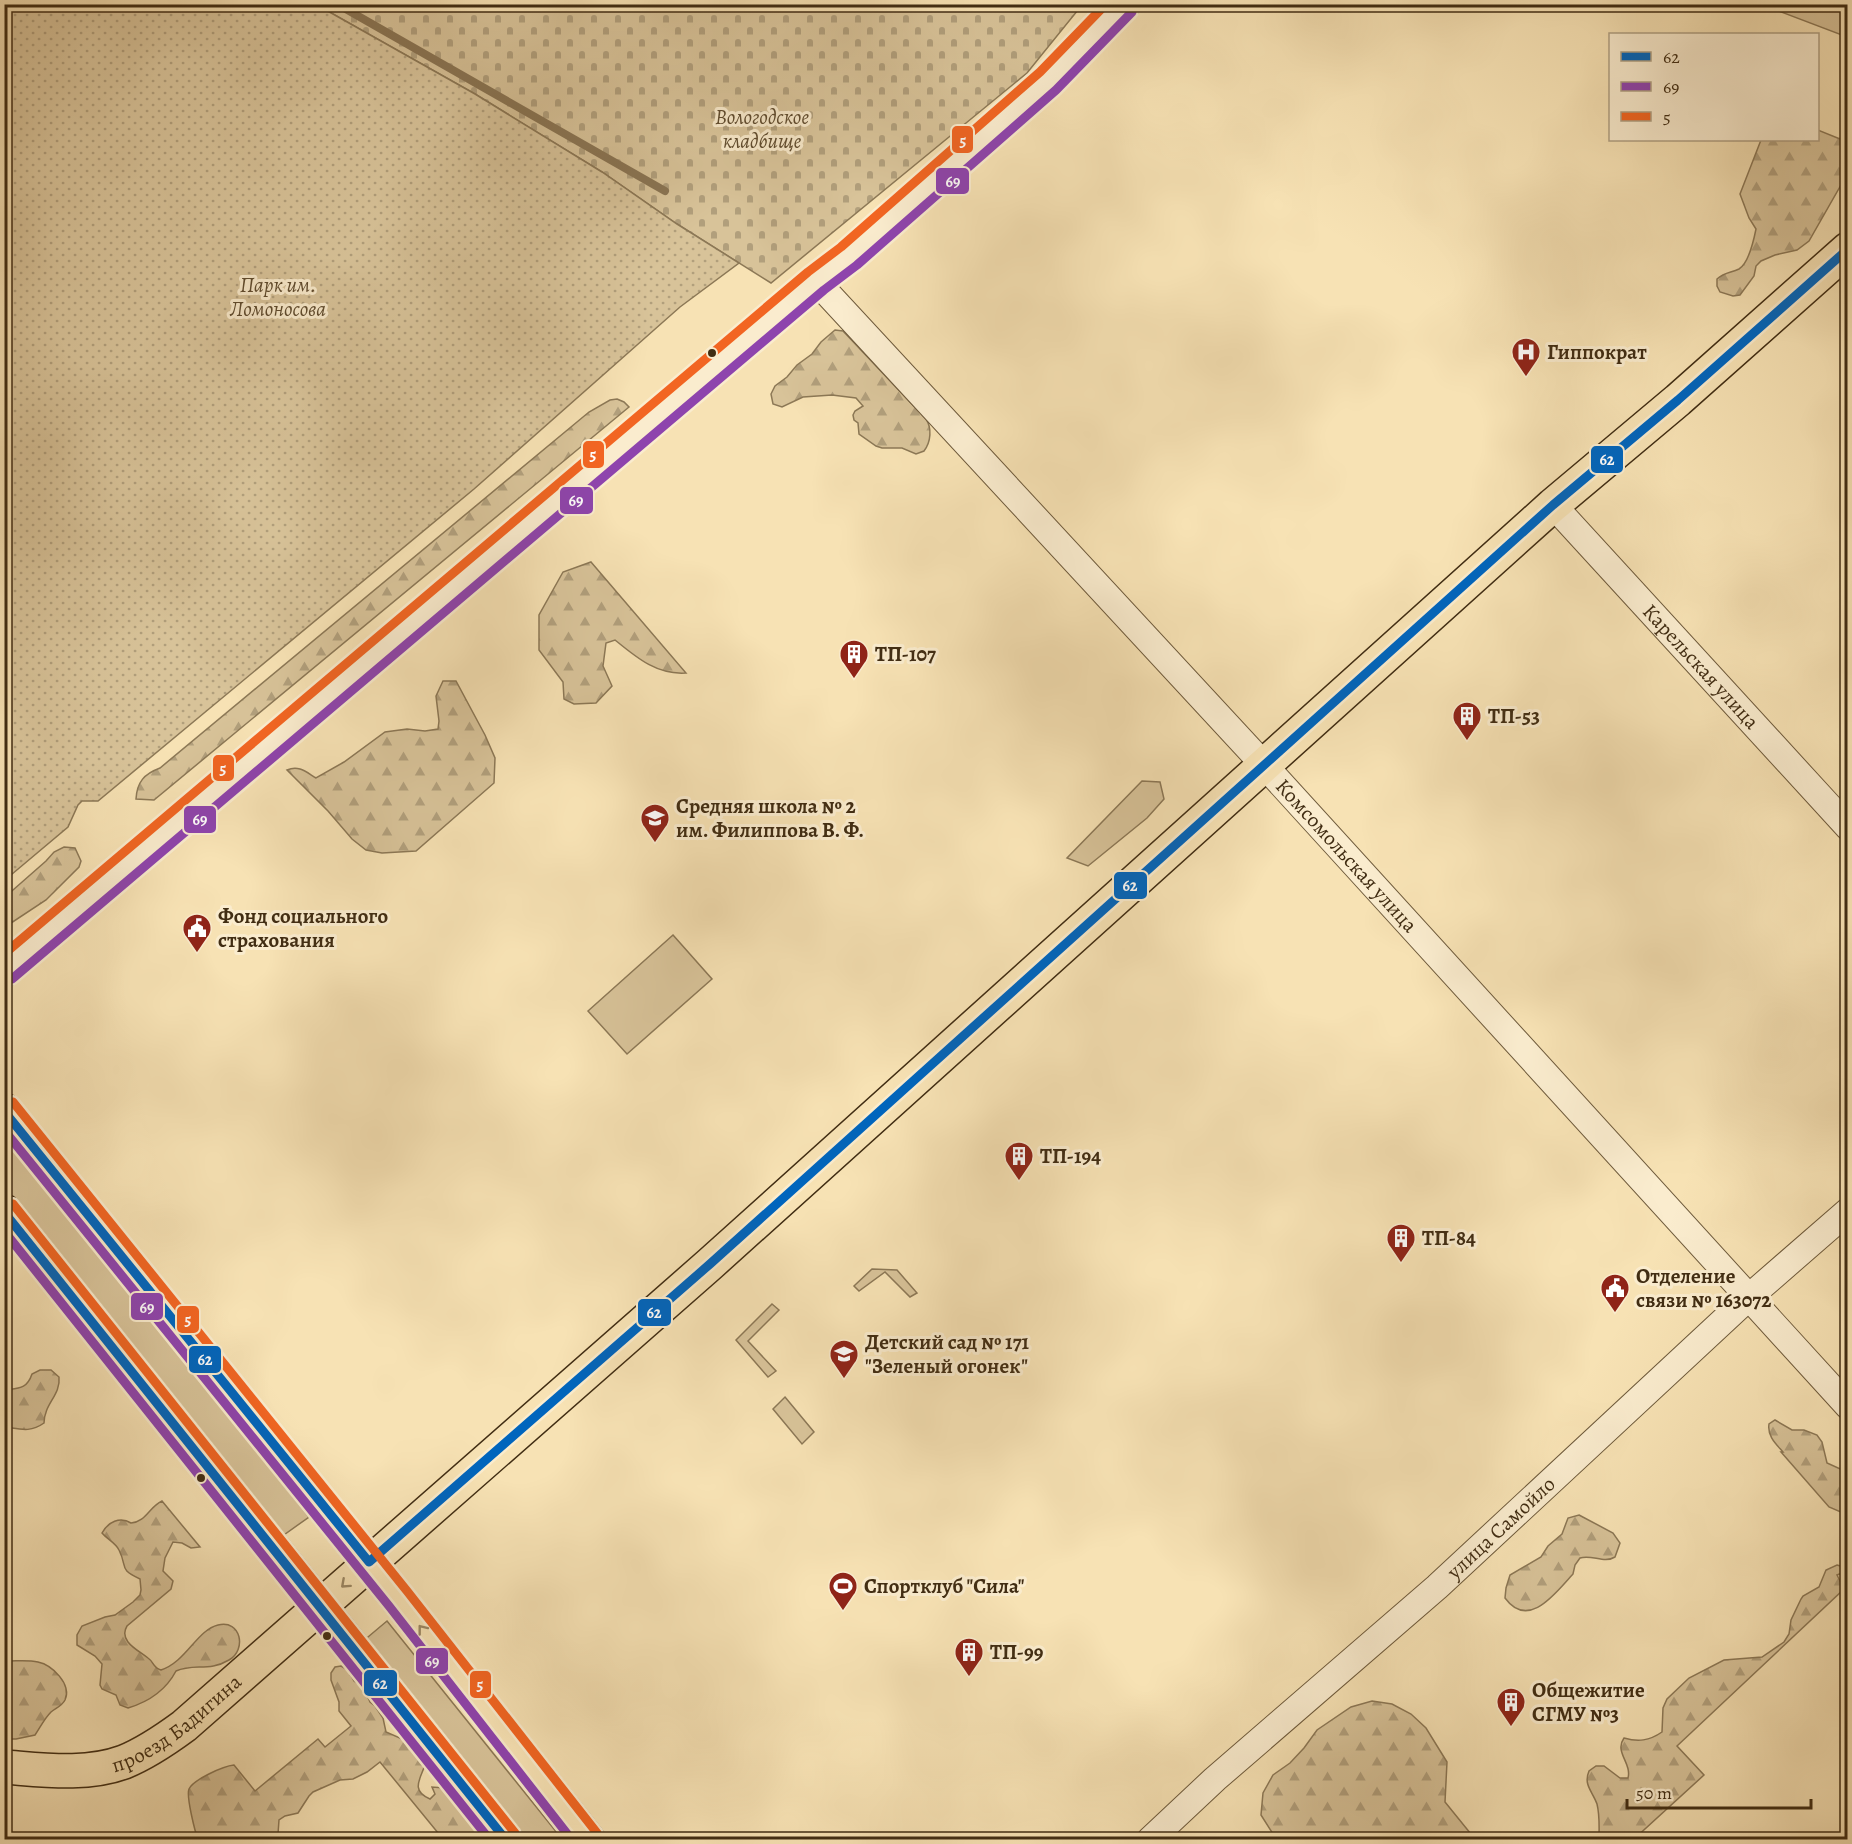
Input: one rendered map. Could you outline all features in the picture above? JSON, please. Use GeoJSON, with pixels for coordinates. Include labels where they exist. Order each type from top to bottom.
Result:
{"type":"FeatureCollection","features":[{"type":"Feature","properties":{"kind":"main road"},"geometry":{"type":"LineString","coordinates":[[4,970],[816,281],[849,256],[1048,81],[1123,4]]}},
{"type":"Feature","properties":{"kind":"main road","name":"проезд Бадигина"},"geometry":{"type":"LineString","coordinates":[[4,1767],[63,1772],[105,1767],[139,1755],[158,1745],[184,1726],[711,1264],[1553,505],[1678,400],[1848,249]]}},
{"type":"Feature","properties":{"kind":"main road"},"geometry":{"type":"LineString","coordinates":[[4,1110],[369,1562],[588,1839]]}},
{"type":"Feature","properties":{"kind":"main road"},"geometry":{"type":"LineString","coordinates":[[4,1211],[506,1839]]}},
{"type":"Feature","properties":{"kind":"street","name":"Комсомольская улица"},"geometry":{"type":"LineString","coordinates":[[816,281],[1264,765],[1848,1406]]}},
{"type":"Feature","properties":{"kind":"street","name":"Карельская улица"},"geometry":{"type":"LineString","coordinates":[[1553,505],[1848,827]]}},
{"type":"Feature","properties":{"kind":"street","name":"улица Самойло"},"geometry":{"type":"LineString","coordinates":[[1150,1839],[1437,1587],[1749,1298],[1848,1211]]}},
{"type":"Feature","properties":{"kind":"green space","name":"Парк им. Ломоносова"},"geometry":{"type":"Polygon","coordinates":[[[5,4],[317,5],[475,94],[602,172],[677,224],[739,263],[680,307],[474,489],[98,801],[82,801],[68,827],[5,880],[5,4]]]}},
{"type":"Feature","properties":{"kind":"green space","name":"Вологодское кладбище"},"geometry":{"type":"Polygon","coordinates":[[[317,5],[1082,5],[1027,73],[771,283],[677,224],[602,172],[475,94],[317,5]]]}},
{"type":"Feature","properties":{"kind":"green space"},"geometry":{"type":"Polygon","coordinates":[[[1763,5],[1847,5],[1847,37],[1763,5]]]}},
{"type":"Feature","properties":{"kind":"green space"},"geometry":{"type":"Polygon","coordinates":[[[1847,121],[1847,180],[1841,185],[1809,241],[1797,250],[1761,261],[1756,266],[1754,276],[1740,295],[1733,296],[1720,292],[1717,279],[1743,266],[1752,244],[1756,229],[1740,194],[1761,141],[1819,141],[1819,130],[1840,139],[1847,121]]]}},
{"type":"Feature","properties":{"kind":"green space"},"geometry":{"type":"Polygon","coordinates":[[[835,330],[843,331],[926,419],[930,435],[924,451],[916,454],[902,448],[882,448],[859,434],[858,423],[854,420],[853,415],[863,406],[856,398],[832,395],[803,397],[782,407],[773,404],[771,394],[775,386],[812,354],[821,342],[835,330]]]}},
{"type":"Feature","properties":{"kind":"green space"},"geometry":{"type":"Polygon","coordinates":[[[617,399],[629,407],[154,800],[136,799],[140,783],[146,776],[160,768],[589,412],[610,400],[617,399]]]}},
{"type":"Feature","properties":{"kind":"green space"},"geometry":{"type":"Polygon","coordinates":[[[591,562],[686,673],[666,671],[648,664],[615,640],[606,643],[603,666],[612,686],[596,703],[574,704],[564,699],[563,682],[539,650],[539,615],[563,572],[591,562]]]}},
{"type":"Feature","properties":{"kind":"green space"},"geometry":{"type":"Polygon","coordinates":[[[443,681],[456,681],[485,735],[495,758],[494,783],[416,851],[382,853],[366,850],[352,839],[287,770],[299,769],[316,778],[344,762],[385,732],[438,729],[436,696],[443,681]]]}},
{"type":"Feature","properties":{"kind":"green space"},"geometry":{"type":"Polygon","coordinates":[[[1142,781],[1160,782],[1164,799],[1147,818],[1088,866],[1067,858],[1142,781]]]}},
{"type":"Feature","properties":{"kind":"green space"},"geometry":{"type":"Polygon","coordinates":[[[64,847],[75,848],[81,861],[79,867],[46,900],[5,927],[5,897],[54,852],[64,847]]]}},
{"type":"Feature","properties":{"kind":"green space"},"geometry":{"type":"Polygon","coordinates":[[[673,935],[712,979],[627,1054],[588,1011],[673,935]]]}},
{"type":"Feature","properties":{"kind":"green space"},"geometry":{"type":"Polygon","coordinates":[[[4,1130],[309,1517],[281,1537],[5,1188],[4,1130]]]}},
{"type":"Feature","properties":{"kind":"green space"},"geometry":{"type":"Polygon","coordinates":[[[872,1269],[897,1270],[917,1293],[910,1297],[885,1272],[859,1291],[854,1286],[872,1269]]]}},
{"type":"Feature","properties":{"kind":"green space"},"geometry":{"type":"Polygon","coordinates":[[[772,1304],[779,1310],[748,1341],[776,1371],[768,1377],[736,1340],[772,1304]]]}},
{"type":"Feature","properties":{"kind":"green space"},"geometry":{"type":"Polygon","coordinates":[[[40,1370],[51,1370],[59,1377],[58,1389],[47,1410],[44,1423],[29,1429],[5,1427],[5,1390],[25,1385],[32,1374],[40,1370]]]}},
{"type":"Feature","properties":{"kind":"green space"},"geometry":{"type":"Polygon","coordinates":[[[785,1397],[814,1432],[802,1444],[773,1409],[785,1397]]]}},
{"type":"Feature","properties":{"kind":"green space"},"geometry":{"type":"Polygon","coordinates":[[[1775,1420],[1792,1430],[1804,1430],[1817,1435],[1822,1442],[1827,1463],[1847,1472],[1847,1511],[1843,1513],[1829,1507],[1781,1452],[1783,1452],[1769,1432],[1769,1424],[1775,1420]]]}},
{"type":"Feature","properties":{"kind":"green space"},"geometry":{"type":"Polygon","coordinates":[[[162,1501],[200,1547],[191,1548],[182,1543],[173,1542],[165,1558],[163,1571],[173,1581],[171,1589],[127,1626],[125,1636],[127,1641],[161,1670],[178,1660],[204,1633],[218,1625],[226,1624],[232,1627],[239,1636],[239,1643],[235,1655],[229,1660],[215,1666],[176,1671],[156,1694],[128,1708],[120,1705],[116,1695],[102,1689],[100,1685],[102,1664],[95,1656],[77,1645],[77,1635],[82,1626],[115,1615],[140,1595],[140,1579],[126,1570],[118,1548],[102,1533],[115,1521],[123,1520],[131,1523],[140,1520],[162,1501]]]}},
{"type":"Feature","properties":{"kind":"green space"},"geometry":{"type":"Polygon","coordinates":[[[1579,1515],[1613,1533],[1620,1543],[1615,1557],[1607,1560],[1580,1558],[1573,1574],[1542,1605],[1524,1611],[1514,1607],[1505,1598],[1510,1575],[1541,1557],[1548,1546],[1562,1534],[1568,1518],[1579,1515]]]}},
{"type":"Feature","properties":{"kind":"green space"},"geometry":{"type":"Polygon","coordinates":[[[1837,1565],[1847,1568],[1847,1571],[1837,1575],[1844,1589],[1677,1746],[1704,1775],[1634,1839],[1599,1839],[1598,1808],[1587,1780],[1589,1771],[1596,1766],[1604,1766],[1620,1778],[1628,1778],[1628,1767],[1621,1748],[1624,1738],[1643,1740],[1662,1732],[1663,1708],[1667,1699],[1689,1678],[1724,1660],[1762,1657],[1784,1642],[1789,1634],[1791,1620],[1803,1596],[1819,1587],[1826,1570],[1837,1565]]]}},
{"type":"Feature","properties":{"kind":"green space"},"geometry":{"type":"Polygon","coordinates":[[[387,1621],[562,1839],[520,1839],[362,1642],[387,1621]]]}},
{"type":"Feature","properties":{"kind":"green space"},"geometry":{"type":"Polygon","coordinates":[[[9,1661],[31,1661],[43,1664],[55,1671],[66,1688],[64,1702],[51,1712],[35,1735],[5,1739],[9,1661]]]}},
{"type":"Feature","properties":{"kind":"green space"},"geometry":{"type":"Polygon","coordinates":[[[341,1666],[348,1670],[354,1681],[364,1688],[370,1702],[383,1718],[386,1732],[416,1745],[426,1761],[418,1787],[423,1795],[430,1799],[435,1794],[432,1787],[445,1788],[489,1839],[443,1839],[380,1762],[353,1779],[340,1780],[313,1792],[298,1813],[279,1820],[278,1834],[283,1839],[198,1839],[188,1793],[196,1782],[216,1771],[234,1765],[255,1791],[318,1739],[325,1747],[351,1726],[339,1711],[339,1702],[331,1680],[331,1673],[335,1667],[341,1666]]]}},
{"type":"Feature","properties":{"kind":"green space"},"geometry":{"type":"Polygon","coordinates":[[[1372,1701],[1392,1704],[1411,1714],[1426,1728],[1447,1762],[1445,1802],[1475,1839],[1280,1840],[1273,1834],[1261,1815],[1263,1793],[1273,1775],[1290,1763],[1317,1730],[1351,1707],[1372,1701]]]}},
{"type":"Feature","properties":{"kind":"waterway"},"geometry":{"type":"LineString","coordinates":[[337,4],[665,191]]}},
{"type":"Feature","properties":{"kind":"transit line","name":"5"},"geometry":{"type":"LineString","coordinates":[[4,954],[808,272],[841,247],[1040,72],[1106,4]]}},
{"type":"Feature","properties":{"kind":"transit line","name":"69"},"geometry":{"type":"LineString","coordinates":[[12,979],[824,290],[857,265],[1056,90],[1132,12]]}},
{"type":"Feature","properties":{"kind":"transit line","name":"62"},"geometry":{"type":"LineString","coordinates":[[4,1111],[369,1562],[710,1264],[1553,505],[1678,400],[1848,249]]}},
{"type":"Feature","properties":{"kind":"transit line","name":"5"},"geometry":{"type":"LineString","coordinates":[[13,1102],[407,1591],[597,1833]]}},
{"type":"Feature","properties":{"kind":"transit line","name":"69"},"geometry":{"type":"LineString","coordinates":[[4,1130],[389,1606],[572,1840]]}},
{"type":"Feature","properties":{"kind":"transit line","name":"5"},"geometry":{"type":"LineString","coordinates":[[13,1204],[515,1833]]}},
{"type":"Feature","properties":{"kind":"transit line","name":"62"},"geometry":{"type":"LineString","coordinates":[[4,1212],[506,1840]]}},
{"type":"Feature","properties":{"kind":"transit line","name":"69"},"geometry":{"type":"LineString","coordinates":[[4,1231],[490,1840]]}},
{"type":"Feature","properties":{"kind":"place","name":"Гиппократ"},"geometry":{"type":"Point","coordinates":[1526,378]}},
{"type":"Feature","properties":{"kind":"place","name":"ТП-107"},"geometry":{"type":"Point","coordinates":[854,680]}},
{"type":"Feature","properties":{"kind":"place","name":"ТП-53"},"geometry":{"type":"Point","coordinates":[1467,742]}},
{"type":"Feature","properties":{"kind":"place","name":"Средняя школа № 2 им. Филиппова В. Ф."},"geometry":{"type":"Point","coordinates":[655,844]}},
{"type":"Feature","properties":{"kind":"place","name":"Фонд социального страхования"},"geometry":{"type":"Point","coordinates":[197,954]}},
{"type":"Feature","properties":{"kind":"place","name":"ТП-194"},"geometry":{"type":"Point","coordinates":[1019,1182]}},
{"type":"Feature","properties":{"kind":"place","name":"ТП-84"},"geometry":{"type":"Point","coordinates":[1401,1264]}},
{"type":"Feature","properties":{"kind":"place","name":"Отделение связи № 163072"},"geometry":{"type":"Point","coordinates":[1615,1314]}},
{"type":"Feature","properties":{"kind":"place","name":"Детский сад № 171 \"Зеленый огонек\""},"geometry":{"type":"Point","coordinates":[844,1380]}},
{"type":"Feature","properties":{"kind":"place","name":"Спортклуб \"Сила\""},"geometry":{"type":"Point","coordinates":[843,1612]}},
{"type":"Feature","properties":{"kind":"place","name":"ТП-99"},"geometry":{"type":"Point","coordinates":[969,1678]}},
{"type":"Feature","properties":{"kind":"place","name":"Общежитие СГМУ №3"},"geometry":{"type":"Point","coordinates":[1511,1728]}}]}
